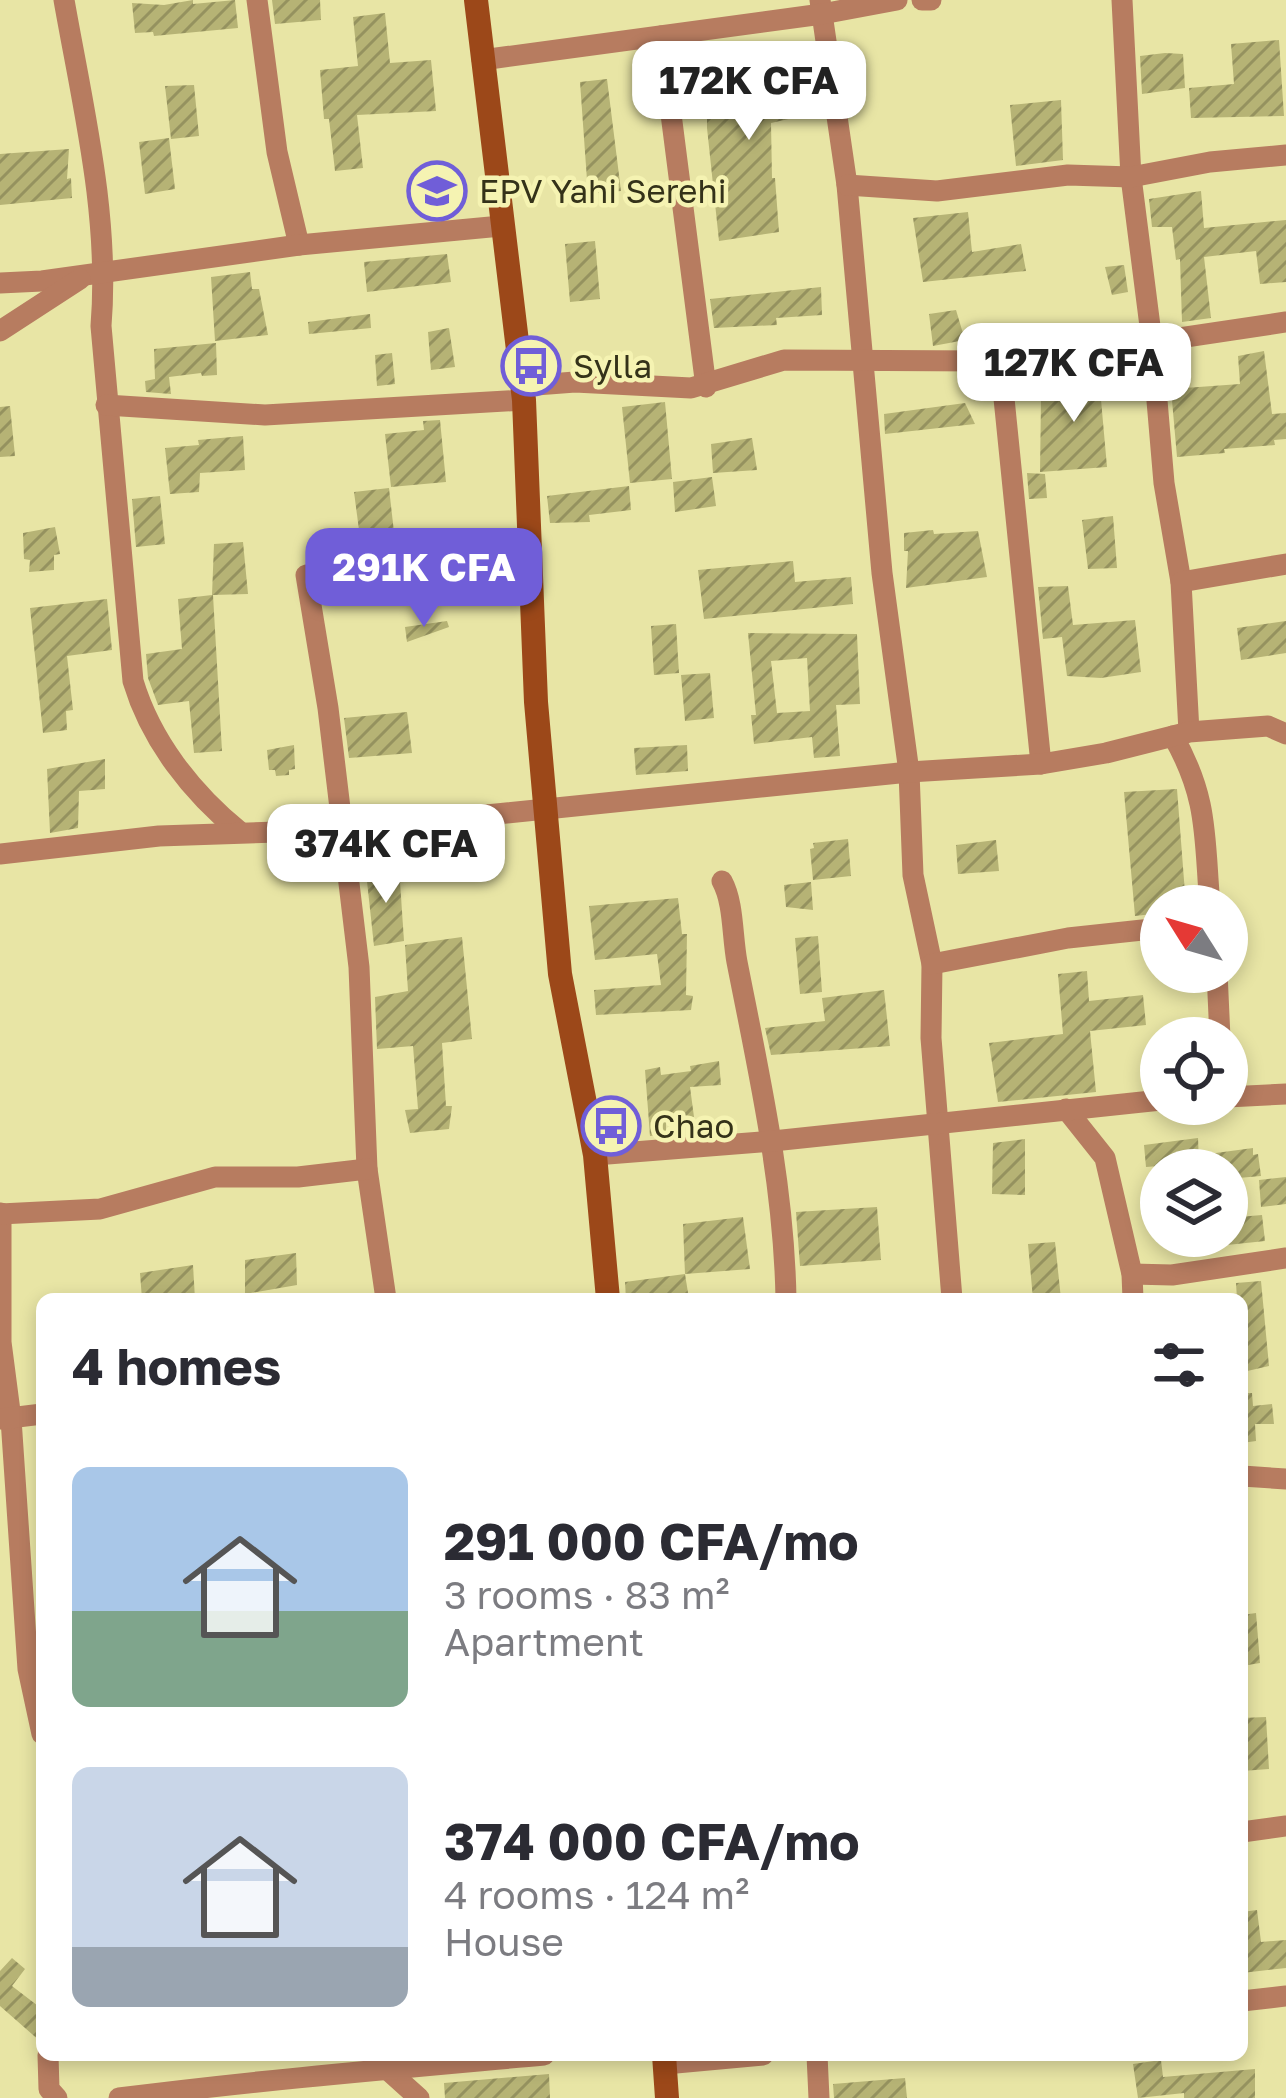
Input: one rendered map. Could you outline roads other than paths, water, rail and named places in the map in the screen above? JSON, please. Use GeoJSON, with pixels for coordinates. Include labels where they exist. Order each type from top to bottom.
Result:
{"type":"FeatureCollection","features":[{"type":"Feature","properties":{"kind":"street"},"geometry":{"type":"LineString","coordinates":[[64,0],[100,199],[96,273],[137,695],[188,780],[240,832]]}},
{"type":"Feature","properties":{"kind":"street"},"geometry":{"type":"LineString","coordinates":[[257,0],[277,152],[299,245]]}},
{"type":"Feature","properties":{"kind":"street"},"geometry":{"type":"LineString","coordinates":[[476,0],[524,393],[536,702],[560,974],[596,1155],[608,1293]]}},
{"type":"Feature","properties":{"kind":"street"},"geometry":{"type":"LineString","coordinates":[[482,60],[661,36],[821,7],[897,0]]}},
{"type":"Feature","properties":{"kind":"street"},"geometry":{"type":"LineString","coordinates":[[1122,0],[1131,177],[1153,342],[1164,483],[1181,582],[1181,734],[1201,798],[1208,885]]}},
{"type":"Feature","properties":{"kind":"street"},"geometry":{"type":"LineString","coordinates":[[821,7],[847,185],[893,676],[909,772],[913,875],[932,964],[931,1038],[951,1293]]}},
{"type":"Feature","properties":{"kind":"street"},"geometry":{"type":"LineString","coordinates":[[661,36],[706,387]]}},
{"type":"Feature","properties":{"kind":"street"},"geometry":{"type":"LineString","coordinates":[[847,185],[938,191],[1068,175],[1131,177],[1286,155]]}},
{"type":"Feature","properties":{"kind":"street"},"geometry":{"type":"LineString","coordinates":[[0,284],[299,245],[501,226]]}},
{"type":"Feature","properties":{"kind":"street"},"geometry":{"type":"LineString","coordinates":[[0,331],[96,273]]}},
{"type":"Feature","properties":{"kind":"street"},"geometry":{"type":"LineString","coordinates":[[106,405],[265,415],[524,393],[575,382],[706,387],[764,363],[1000,359],[1286,322]]}},
{"type":"Feature","properties":{"kind":"street"},"geometry":{"type":"LineString","coordinates":[[1000,359],[1041,764]]}},
{"type":"Feature","properties":{"kind":"street"},"geometry":{"type":"LineString","coordinates":[[1181,582],[1286,564]]}},
{"type":"Feature","properties":{"kind":"street"},"geometry":{"type":"LineString","coordinates":[[306,575],[328,708],[359,967],[367,1169],[385,1293]]}},
{"type":"Feature","properties":{"kind":"street"},"geometry":{"type":"LineString","coordinates":[[0,854],[159,836],[340,830],[909,772],[1041,764],[1181,734],[1268,726],[1286,734]]}},
{"type":"Feature","properties":{"kind":"street"},"geometry":{"type":"LineString","coordinates":[[722,881],[773,1141],[784,1218],[786,1293]]}},
{"type":"Feature","properties":{"kind":"street"},"geometry":{"type":"LineString","coordinates":[[932,964],[1085,935],[1140,930]]}},
{"type":"Feature","properties":{"kind":"street"},"geometry":{"type":"LineString","coordinates":[[1248,1096],[1286,1094]]}},
{"type":"Feature","properties":{"kind":"street"},"geometry":{"type":"LineString","coordinates":[[596,1155],[1140,1102]]}},
{"type":"Feature","properties":{"kind":"street"},"geometry":{"type":"LineString","coordinates":[[1066,1109],[1106,1158],[1133,1293]]}},
{"type":"Feature","properties":{"kind":"street"},"geometry":{"type":"LineString","coordinates":[[36,1707],[28,1670],[6,1419],[0,1214],[100,1209],[214,1177],[298,1177],[367,1169]]}},
{"type":"Feature","properties":{"kind":"street"},"geometry":{"type":"LineString","coordinates":[[1132,1274],[1172,1275],[1286,1258]]}},
{"type":"Feature","properties":{"kind":"street"},"geometry":{"type":"LineString","coordinates":[[6,1419],[36,1415]]}},
{"type":"Feature","properties":{"kind":"street"},"geometry":{"type":"LineString","coordinates":[[1248,1476],[1286,1479]]}},
{"type":"Feature","properties":{"kind":"street"},"geometry":{"type":"LineString","coordinates":[[1248,1831],[1286,1826]]}},
{"type":"Feature","properties":{"kind":"street"},"geometry":{"type":"LineString","coordinates":[[1248,1999],[1286,1996]]}},
{"type":"Feature","properties":{"kind":"street"},"geometry":{"type":"LineString","coordinates":[[48,2061],[49,2089],[57,2098]]}},
{"type":"Feature","properties":{"kind":"street"},"geometry":{"type":"LineString","coordinates":[[393,2084],[448,2061]]}},
{"type":"Feature","properties":{"kind":"street"},"geometry":{"type":"LineString","coordinates":[[664,2061],[667,2098]]}},
{"type":"Feature","properties":{"kind":"street"},"geometry":{"type":"LineString","coordinates":[[817,2061],[819,2098]]}},
{"type":"Feature","properties":{"kind":"street"},"geometry":{"type":"LineString","coordinates":[[119,2098],[274,2078],[393,2084],[419,2098]]}},
{"type":"Feature","properties":{"kind":"place","name":"EPV Yahi Serehi"},"geometry":{"type":"Point","coordinates":[437,191]}},
{"type":"Feature","properties":{"kind":"place","name":"Sylla"},"geometry":{"type":"Point","coordinates":[531,366]}},
{"type":"Feature","properties":{"kind":"place","name":"Chao"},"geometry":{"type":"Point","coordinates":[611,1126]}}]}
